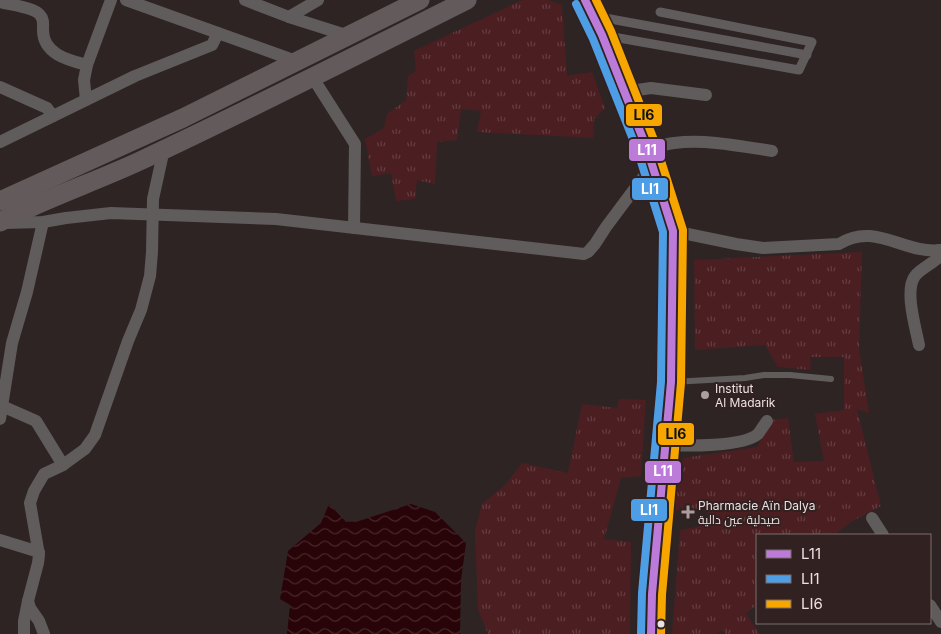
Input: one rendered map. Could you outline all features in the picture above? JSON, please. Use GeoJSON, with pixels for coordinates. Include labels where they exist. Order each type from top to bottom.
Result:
{"type":"FeatureCollection","features":[{"type":"Feature","properties":{"kind":"main road"},"geometry":{"type":"LineString","coordinates":[[0,201],[183,118],[420,0]]}},
{"type":"Feature","properties":{"kind":"main road"},"geometry":{"type":"LineString","coordinates":[[0,223],[164,149],[313,78],[467,0]]}},
{"type":"Feature","properties":{"kind":"main road"},"geometry":{"type":"LineString","coordinates":[[588,8],[602,35],[650,157],[673,231],[671,382],[652,594],[651,634]]}},
{"type":"Feature","properties":{"kind":"street"},"geometry":{"type":"LineString","coordinates":[[86,100],[84,80],[87,65],[111,0]]}},
{"type":"Feature","properties":{"kind":"street"},"geometry":{"type":"LineString","coordinates":[[126,0],[296,61]]}},
{"type":"Feature","properties":{"kind":"street"},"geometry":{"type":"LineString","coordinates":[[245,0],[289,17],[349,36]]}},
{"type":"Feature","properties":{"kind":"street"},"geometry":{"type":"LineString","coordinates":[[289,17],[318,0]]}},
{"type":"Feature","properties":{"kind":"street"},"geometry":{"type":"LineString","coordinates":[[0,2],[38,13],[43,19],[44,40],[49,49],[69,60],[87,65]]}},
{"type":"Feature","properties":{"kind":"street"},"geometry":{"type":"LineString","coordinates":[[588,8],[807,54]]}},
{"type":"Feature","properties":{"kind":"street"},"geometry":{"type":"LineString","coordinates":[[602,35],[799,70],[812,42],[660,12]]}},
{"type":"Feature","properties":{"kind":"street"},"geometry":{"type":"LineString","coordinates":[[0,142],[135,76],[212,45],[218,33]]}},
{"type":"Feature","properties":{"kind":"street"},"geometry":{"type":"LineString","coordinates":[[313,78],[355,144],[354,228]]}},
{"type":"Feature","properties":{"kind":"street"},"geometry":{"type":"LineString","coordinates":[[0,88],[47,108],[52,116]]}},
{"type":"Feature","properties":{"kind":"street"},"geometry":{"type":"LineString","coordinates":[[624,92],[651,88],[706,95]]}},
{"type":"Feature","properties":{"kind":"street"},"geometry":{"type":"LineString","coordinates":[[0,223],[43,222],[88,215],[152,214],[276,219],[584,254],[595,244],[650,157],[673,143],[695,142],[772,151]]}},
{"type":"Feature","properties":{"kind":"street"},"geometry":{"type":"LineString","coordinates":[[24,634],[25,611],[38,563],[39,552],[30,503],[34,491],[44,474],[63,465],[85,449],[95,435],[128,340],[141,310],[152,264],[154,193],[164,149]]}},
{"type":"Feature","properties":{"kind":"street"},"geometry":{"type":"LineString","coordinates":[[43,222],[31,276],[12,343],[1,412],[36,421],[63,465]]}},
{"type":"Feature","properties":{"kind":"street"},"geometry":{"type":"LineString","coordinates":[[673,231],[763,248],[840,244],[857,237],[874,235],[902,245],[940,250],[939,257],[915,276],[910,288],[919,345]]}},
{"type":"Feature","properties":{"kind":"street"},"geometry":{"type":"LineString","coordinates":[[666,445],[695,446],[747,439],[758,433],[766,421]]}},
{"type":"Feature","properties":{"kind":"street"},"geometry":{"type":"LineString","coordinates":[[872,518],[882,534]]}},
{"type":"Feature","properties":{"kind":"street"},"geometry":{"type":"LineString","coordinates":[[0,540],[39,552]]}},
{"type":"Feature","properties":{"kind":"street"},"geometry":{"type":"LineString","coordinates":[[28,601],[44,634]]}},
{"type":"Feature","properties":{"kind":"street"},"geometry":{"type":"LineString","coordinates":[[931,607],[941,622]]}},
{"type":"Feature","properties":{"kind":"lane"},"geometry":{"type":"LineString","coordinates":[[671,382],[781,375],[831,379]]}},
{"type":"Feature","properties":{"kind":"green space"},"geometry":{"type":"Polygon","coordinates":[[[522,0],[548,0],[562,5],[567,76],[592,72],[605,108],[594,119],[593,138],[477,132],[481,111],[461,109],[457,140],[437,142],[435,184],[417,180],[415,199],[396,201],[391,173],[372,176],[365,139],[384,128],[387,114],[406,100],[408,76],[416,71],[414,51],[522,0]]]}},
{"type":"Feature","properties":{"kind":"green space"},"geometry":{"type":"Polygon","coordinates":[[[862,252],[859,349],[869,413],[857,409],[881,506],[851,522],[835,534],[756,534],[756,606],[746,613],[759,634],[725,634],[723,630],[716,634],[672,634],[680,530],[711,524],[706,510],[672,510],[683,458],[757,447],[772,420],[788,418],[794,462],[824,461],[815,414],[844,410],[844,357],[810,357],[811,370],[778,367],[765,345],[695,350],[694,260],[862,252]]]}},
{"type":"Feature","properties":{"kind":"green space"},"geometry":{"type":"Polygon","coordinates":[[[619,399],[646,400],[641,476],[621,478],[604,539],[631,542],[630,634],[488,634],[478,610],[475,531],[482,504],[506,484],[522,463],[568,473],[582,404],[617,408],[619,399]]]}},
{"type":"Feature","properties":{"kind":"water"},"geometry":{"type":"Polygon","coordinates":[[[329,504],[346,522],[359,521],[411,504],[435,512],[466,543],[461,580],[460,634],[287,634],[290,605],[280,599],[288,551],[321,523],[329,504]]]}},
{"type":"Feature","properties":{"kind":"transit line","name":"L11"},"geometry":{"type":"LineString","coordinates":[[585,0],[602,35],[647,149],[673,231],[671,382],[652,594],[651,634]]}},
{"type":"Feature","properties":{"kind":"transit line","name":"LI6"},"geometry":{"type":"LineString","coordinates":[[596,0],[611,31],[656,145],[683,230],[681,383],[662,595],[661,634]]}},
{"type":"Feature","properties":{"kind":"transit line","name":"LI1"},"geometry":{"type":"LineString","coordinates":[[576,4],[593,39],[638,152],[663,232],[661,382],[642,593],[641,634]]}},
{"type":"Feature","properties":{"kind":"place","name":"Institut Al Madarik"},"geometry":{"type":"Point","coordinates":[705,395]}},
{"type":"Feature","properties":{"kind":"place","name":"Pharmacie Aïn Dalya صيدلية عين دالية"},"geometry":{"type":"Point","coordinates":[688,512]}}]}
